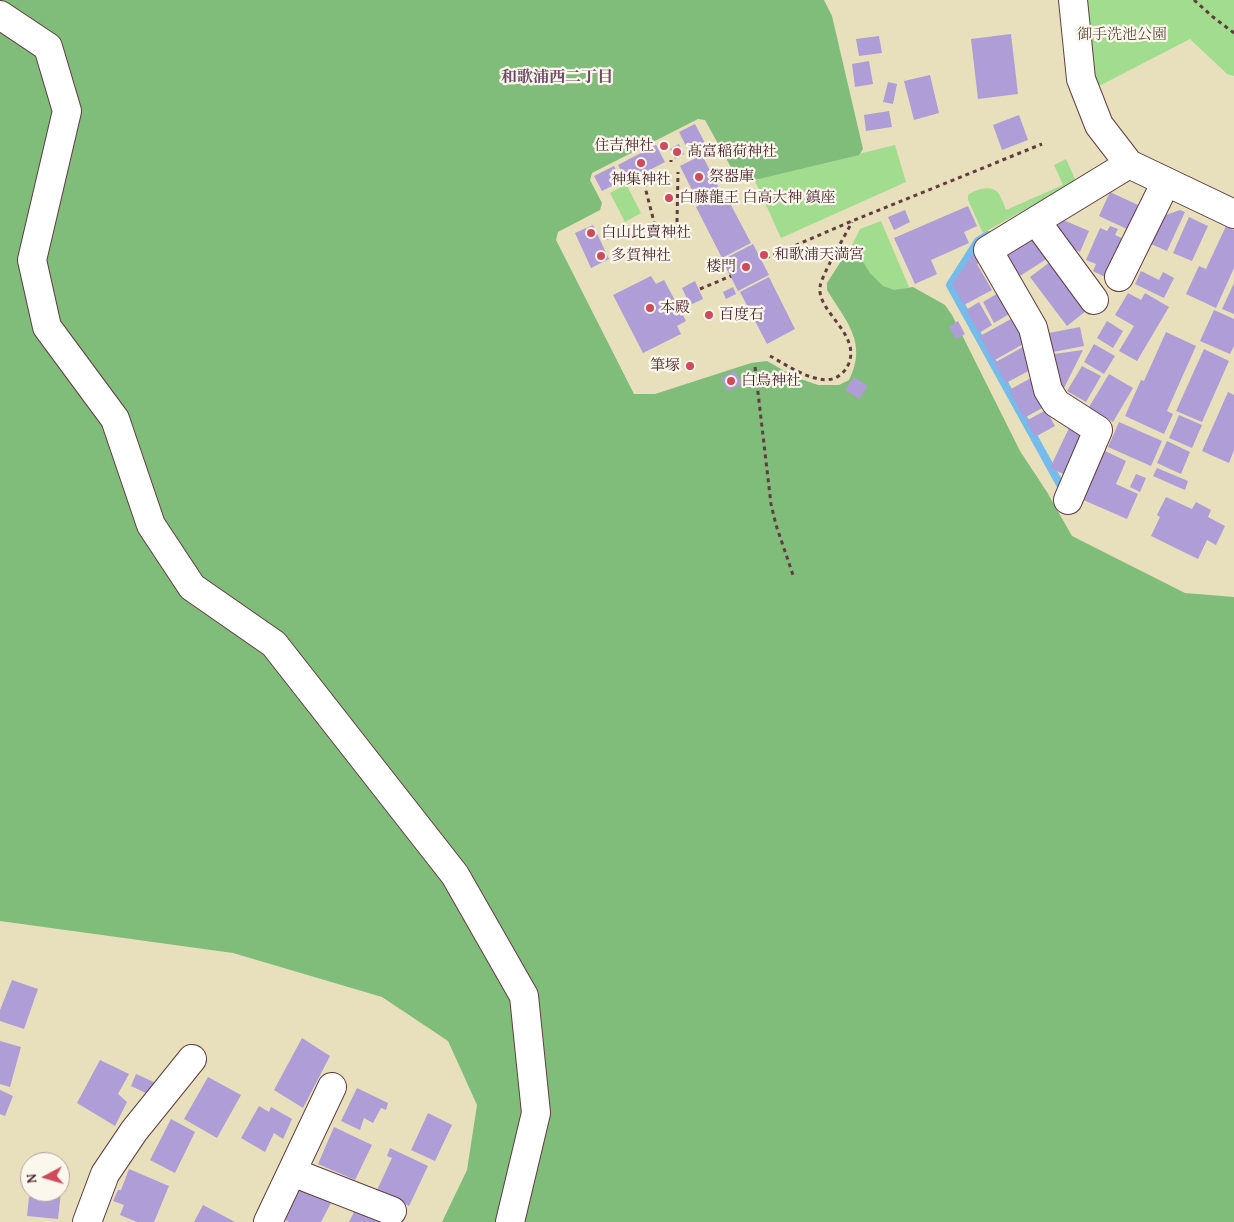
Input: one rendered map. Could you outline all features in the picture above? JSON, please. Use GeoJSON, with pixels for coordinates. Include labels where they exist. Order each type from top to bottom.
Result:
{"type":"FeatureCollection","features":[{"type":"Feature","properties":{"kind":"street"},"geometry":{"type":"LineString","coordinates":[[1074,0],[1081,79],[1099,125],[1129,164],[1234,214]]}},
{"type":"Feature","properties":{"kind":"street"},"geometry":{"type":"LineString","coordinates":[[0,14],[48,47],[67,111],[32,260],[47,326],[116,419],[151,525],[192,588],[274,644],[455,875],[524,996],[536,1113],[510,1222]]}},
{"type":"Feature","properties":{"kind":"street"},"geometry":{"type":"LineString","coordinates":[[1068,500],[1098,430],[1056,403],[1052,397],[1048,390],[1033,328],[988,250],[1129,164]]}},
{"type":"Feature","properties":{"kind":"street"},"geometry":{"type":"LineString","coordinates":[[1119,277],[1166,182]]}},
{"type":"Feature","properties":{"kind":"street"},"geometry":{"type":"LineString","coordinates":[[1036,221],[1094,300]]}},
{"type":"Feature","properties":{"kind":"street"},"geometry":{"type":"LineString","coordinates":[[87,1222],[105,1174],[134,1131],[192,1059]]}},
{"type":"Feature","properties":{"kind":"street"},"geometry":{"type":"LineString","coordinates":[[268,1222],[332,1087]]}},
{"type":"Feature","properties":{"kind":"street"},"geometry":{"type":"LineString","coordinates":[[292,1172],[392,1211]]}},
{"type":"Feature","properties":{"kind":"path"},"geometry":{"type":"LineString","coordinates":[[1194,0],[1234,33]]}},
{"type":"Feature","properties":{"kind":"path"},"geometry":{"type":"LineString","coordinates":[[766,258],[1042,144]]}},
{"type":"Feature","properties":{"kind":"path"},"geometry":{"type":"LineString","coordinates":[[677,222],[678,172]]}},
{"type":"Feature","properties":{"kind":"path"},"geometry":{"type":"LineString","coordinates":[[644,183],[654,222]]}},
{"type":"Feature","properties":{"kind":"path"},"geometry":{"type":"LineString","coordinates":[[770,356],[817,379],[834,379],[846,370],[850,359],[850,344],[822,299],[820,285],[852,221]]}},
{"type":"Feature","properties":{"kind":"path"},"geometry":{"type":"LineString","coordinates":[[607,238],[614,235]]}},
{"type":"Feature","properties":{"kind":"path"},"geometry":{"type":"LineString","coordinates":[[700,289],[731,276]]}},
{"type":"Feature","properties":{"kind":"path"},"geometry":{"type":"LineString","coordinates":[[755,367],[771,504],[793,575]]}},
{"type":"Feature","properties":{"kind":"green space"},"geometry":{"type":"Polygon","coordinates":[[[0,0],[824,0],[832,16],[863,149],[859,155],[746,182],[738,180],[705,120],[698,119],[592,173],[590,180],[602,203],[600,210],[558,232],[556,240],[634,394],[655,394],[751,363],[767,361],[795,377],[818,385],[839,385],[849,380],[856,355],[855,343],[847,322],[827,290],[827,283],[850,247],[853,246],[870,273],[883,286],[894,290],[913,287],[945,305],[952,315],[1020,451],[1047,492],[1072,536],[1185,593],[1234,597],[1234,1222],[442,1222],[467,1170],[477,1105],[448,1041],[382,997],[233,953],[0,921],[0,0]]]}},
{"type":"Feature","properties":{"kind":"green space","name":"御手洗池公園"},"geometry":{"type":"Polygon","coordinates":[[[1083,0],[1234,0],[1234,76],[1227,74],[1190,39],[1101,85],[1095,85],[1083,0]]]}},
{"type":"Feature","properties":{"kind":"green space"},"geometry":{"type":"Polygon","coordinates":[[[895,145],[906,182],[781,238],[755,181],[760,178],[895,145]]]}},
{"type":"Feature","properties":{"kind":"green space"},"geometry":{"type":"Polygon","coordinates":[[[1066,159],[1076,181],[983,233],[968,200],[968,195],[979,189],[992,189],[999,194],[1006,210],[1063,185],[1054,165],[1066,159]]]}},
{"type":"Feature","properties":{"kind":"green space"},"geometry":{"type":"Polygon","coordinates":[[[626,184],[641,213],[625,222],[610,193],[626,184]]]}},
{"type":"Feature","properties":{"kind":"green space"},"geometry":{"type":"Polygon","coordinates":[[[881,221],[909,287],[894,291],[881,285],[864,265],[852,245],[860,229],[881,221]]]}},
{"type":"Feature","properties":{"kind":"building"},"geometry":{"type":"Polygon","coordinates":[[[1011,34],[1018,94],[978,99],[971,39],[1011,34]]]}},
{"type":"Feature","properties":{"kind":"building"},"geometry":{"type":"Polygon","coordinates":[[[879,36],[882,53],[859,56],[856,39],[879,36]]]}},
{"type":"Feature","properties":{"kind":"building"},"geometry":{"type":"Polygon","coordinates":[[[869,61],[873,84],[855,87],[852,64],[869,61]]]}},
{"type":"Feature","properties":{"kind":"building"},"geometry":{"type":"Polygon","coordinates":[[[930,75],[939,113],[914,120],[904,81],[930,75]]]}},
{"type":"Feature","properties":{"kind":"building"},"geometry":{"type":"Polygon","coordinates":[[[888,82],[897,84],[893,104],[883,102],[888,82]]]}},
{"type":"Feature","properties":{"kind":"building"},"geometry":{"type":"Polygon","coordinates":[[[889,111],[892,127],[866,131],[864,115],[889,111]]]}},
{"type":"Feature","properties":{"kind":"building"},"geometry":{"type":"Polygon","coordinates":[[[1019,115],[1028,140],[1002,150],[993,125],[1019,115]]]}},
{"type":"Feature","properties":{"kind":"building"},"geometry":{"type":"Polygon","coordinates":[[[695,124],[705,143],[689,152],[679,132],[695,124]]]}},
{"type":"Feature","properties":{"kind":"building","name":"髙富稲荷神社"},"geometry":{"type":"Polygon","coordinates":[[[679,144],[684,154],[675,159],[670,149],[679,144]]]}},
{"type":"Feature","properties":{"kind":"building"},"geometry":{"type":"Polygon","coordinates":[[[656,145],[665,162],[627,182],[618,165],[656,145]]]}},
{"type":"Feature","properties":{"kind":"building","name":"祭器庫"},"geometry":{"type":"Polygon","coordinates":[[[702,155],[719,188],[697,200],[680,166],[702,155]]]}},
{"type":"Feature","properties":{"kind":"building"},"geometry":{"type":"Polygon","coordinates":[[[614,166],[622,181],[602,191],[594,176],[614,166]]]}},
{"type":"Feature","properties":{"kind":"building"},"geometry":{"type":"Polygon","coordinates":[[[724,192],[751,243],[722,258],[696,207],[724,192]]]}},
{"type":"Feature","properties":{"kind":"building"},"geometry":{"type":"Polygon","coordinates":[[[1110,192],[1138,205],[1127,229],[1099,216],[1110,192]]]}},
{"type":"Feature","properties":{"kind":"building"},"geometry":{"type":"Polygon","coordinates":[[[968,206],[977,226],[964,232],[969,243],[931,260],[937,274],[915,284],[894,238],[968,206]]]}},
{"type":"Feature","properties":{"kind":"building"},"geometry":{"type":"Polygon","coordinates":[[[905,210],[910,222],[894,230],[888,217],[905,210]]]}},
{"type":"Feature","properties":{"kind":"building"},"geometry":{"type":"Polygon","coordinates":[[[1180,210],[1185,212],[1167,251],[1151,244],[1163,216],[1180,210]]]}},
{"type":"Feature","properties":{"kind":"building"},"geometry":{"type":"Polygon","coordinates":[[[1189,217],[1208,226],[1192,261],[1173,253],[1189,217]]]}},
{"type":"Feature","properties":{"kind":"building"},"geometry":{"type":"Polygon","coordinates":[[[1061,219],[1089,231],[1080,252],[1063,244],[1067,237],[1055,232],[1061,219]]]}},
{"type":"Feature","properties":{"kind":"building"},"geometry":{"type":"Polygon","coordinates":[[[593,225],[609,259],[591,268],[575,233],[593,225]]]}},
{"type":"Feature","properties":{"kind":"building"},"geometry":{"type":"Polygon","coordinates":[[[1110,226],[1118,229],[1115,235],[1122,238],[1105,277],[1093,271],[1096,264],[1086,260],[1100,228],[1107,231],[1110,226]]]}},
{"type":"Feature","properties":{"kind":"building"},"geometry":{"type":"Polygon","coordinates":[[[1226,226],[1234,230],[1234,268],[1216,308],[1186,294],[1199,266],[1206,269],[1226,226]]]}},
{"type":"Feature","properties":{"kind":"building"},"geometry":{"type":"Polygon","coordinates":[[[1035,236],[1048,258],[1020,276],[1006,254],[1035,236]]]}},
{"type":"Feature","properties":{"kind":"building","name":"楼門"},"geometry":{"type":"Polygon","coordinates":[[[753,244],[769,275],[738,291],[722,260],[753,244]]]}},
{"type":"Feature","properties":{"kind":"building"},"geometry":{"type":"Polygon","coordinates":[[[976,250],[982,261],[977,264],[992,290],[964,305],[952,284],[976,250]]]}},
{"type":"Feature","properties":{"kind":"building"},"geometry":{"type":"Polygon","coordinates":[[[1054,259],[1091,307],[1067,326],[1030,277],[1054,259]]]}},
{"type":"Feature","properties":{"kind":"building"},"geometry":{"type":"Polygon","coordinates":[[[1141,271],[1159,280],[1163,272],[1174,278],[1164,298],[1135,284],[1141,271]]]}},
{"type":"Feature","properties":{"kind":"building","name":"本殿"},"geometry":{"type":"Polygon","coordinates":[[[651,276],[656,284],[664,280],[686,321],[677,326],[681,334],[643,353],[613,295],[651,276]]]}},
{"type":"Feature","properties":{"kind":"building"},"geometry":{"type":"Polygon","coordinates":[[[769,277],[795,329],[767,344],[740,292],[769,277]]]}},
{"type":"Feature","properties":{"kind":"building"},"geometry":{"type":"Polygon","coordinates":[[[695,281],[703,299],[690,305],[682,288],[695,281]]]}},
{"type":"Feature","properties":{"kind":"building"},"geometry":{"type":"Polygon","coordinates":[[[1234,283],[1234,314],[1222,309],[1234,283]]]}},
{"type":"Feature","properties":{"kind":"building"},"geometry":{"type":"Polygon","coordinates":[[[733,287],[736,294],[726,299],[723,292],[733,287]]]}},
{"type":"Feature","properties":{"kind":"building"},"geometry":{"type":"Polygon","coordinates":[[[1000,292],[1011,313],[994,323],[983,302],[1000,292]]]}},
{"type":"Feature","properties":{"kind":"building"},"geometry":{"type":"Polygon","coordinates":[[[1128,293],[1141,300],[1145,293],[1169,307],[1137,361],[1119,351],[1134,326],[1115,315],[1128,293]]]}},
{"type":"Feature","properties":{"kind":"building"},"geometry":{"type":"Polygon","coordinates":[[[979,302],[992,325],[979,333],[966,310],[979,302]]]}},
{"type":"Feature","properties":{"kind":"building"},"geometry":{"type":"Polygon","coordinates":[[[1214,310],[1234,319],[1234,346],[1230,354],[1200,341],[1214,310]]]}},
{"type":"Feature","properties":{"kind":"building"},"geometry":{"type":"Polygon","coordinates":[[[1011,319],[1025,343],[993,361],[980,336],[1011,319]]]}},
{"type":"Feature","properties":{"kind":"building"},"geometry":{"type":"Polygon","coordinates":[[[958,321],[965,334],[956,339],[949,327],[958,321]]]}},
{"type":"Feature","properties":{"kind":"building"},"geometry":{"type":"Polygon","coordinates":[[[1107,321],[1123,331],[1113,348],[1097,338],[1107,321]]]}},
{"type":"Feature","properties":{"kind":"building"},"geometry":{"type":"Polygon","coordinates":[[[1080,327],[1084,346],[1053,352],[1049,333],[1080,327]]]}},
{"type":"Feature","properties":{"kind":"building"},"geometry":{"type":"Polygon","coordinates":[[[1166,332],[1196,346],[1167,411],[1173,414],[1164,434],[1125,416],[1141,380],[1144,381],[1166,332]]]}},
{"type":"Feature","properties":{"kind":"building"},"geometry":{"type":"Polygon","coordinates":[[[1094,344],[1115,356],[1104,374],[1084,362],[1094,344]]]}},
{"type":"Feature","properties":{"kind":"building"},"geometry":{"type":"Polygon","coordinates":[[[1023,347],[1034,368],[1006,383],[994,363],[1023,347]]]}},
{"type":"Feature","properties":{"kind":"building"},"geometry":{"type":"Polygon","coordinates":[[[1204,349],[1229,361],[1202,422],[1176,411],[1204,349]]]}},
{"type":"Feature","properties":{"kind":"building"},"geometry":{"type":"Polygon","coordinates":[[[1083,350],[1064,388],[1059,389],[1054,354],[1083,350]]]}},
{"type":"Feature","properties":{"kind":"building"},"geometry":{"type":"Polygon","coordinates":[[[1082,366],[1101,376],[1086,402],[1067,391],[1082,366]]]}},
{"type":"Feature","properties":{"kind":"building","name":"白鳥神社"},"geometry":{"type":"Polygon","coordinates":[[[735,371],[742,384],[728,391],[721,378],[735,371]]]}},
{"type":"Feature","properties":{"kind":"building"},"geometry":{"type":"Polygon","coordinates":[[[1109,374],[1133,388],[1113,422],[1089,407],[1109,374]]]}},
{"type":"Feature","properties":{"kind":"building"},"geometry":{"type":"Polygon","coordinates":[[[854,377],[868,386],[859,399],[845,390],[854,377]]]}},
{"type":"Feature","properties":{"kind":"building"},"geometry":{"type":"Polygon","coordinates":[[[1031,378],[1046,406],[1024,418],[1009,390],[1031,378]]]}},
{"type":"Feature","properties":{"kind":"building"},"geometry":{"type":"Polygon","coordinates":[[[1228,392],[1234,395],[1234,450],[1229,463],[1202,451],[1228,392]]]}},
{"type":"Feature","properties":{"kind":"building"},"geometry":{"type":"Polygon","coordinates":[[[1046,410],[1055,426],[1035,437],[1026,421],[1046,410]]]}},
{"type":"Feature","properties":{"kind":"building"},"geometry":{"type":"Polygon","coordinates":[[[1179,415],[1202,425],[1192,448],[1169,438],[1179,415]]]}},
{"type":"Feature","properties":{"kind":"building"},"geometry":{"type":"Polygon","coordinates":[[[1119,422],[1162,441],[1151,466],[1108,447],[1119,422]]]}},
{"type":"Feature","properties":{"kind":"building"},"geometry":{"type":"Polygon","coordinates":[[[1069,428],[1086,436],[1068,476],[1050,468],[1069,428]]]}},
{"type":"Feature","properties":{"kind":"building"},"geometry":{"type":"Polygon","coordinates":[[[1167,441],[1190,452],[1181,474],[1157,463],[1167,441]]]}},
{"type":"Feature","properties":{"kind":"building"},"geometry":{"type":"Polygon","coordinates":[[[1103,450],[1126,461],[1116,484],[1138,494],[1127,519],[1081,499],[1103,450]]]}},
{"type":"Feature","properties":{"kind":"building"},"geometry":{"type":"Polygon","coordinates":[[[1157,468],[1188,481],[1185,490],[1153,476],[1157,468]]]}},
{"type":"Feature","properties":{"kind":"building"},"geometry":{"type":"Polygon","coordinates":[[[1136,474],[1146,478],[1140,492],[1130,487],[1136,474]]]}},
{"type":"Feature","properties":{"kind":"building"},"geometry":{"type":"Polygon","coordinates":[[[1166,497],[1192,509],[1196,502],[1211,510],[1208,517],[1225,526],[1216,545],[1207,540],[1198,559],[1151,536],[1160,517],[1157,515],[1166,497]]]}},
{"type":"Feature","properties":{"kind":"building"},"geometry":{"type":"Polygon","coordinates":[[[12,980],[38,989],[24,1029],[0,1021],[0,1010],[12,980]]]}},
{"type":"Feature","properties":{"kind":"building"},"geometry":{"type":"Polygon","coordinates":[[[302,1038],[330,1056],[303,1108],[274,1090],[302,1038]]]}},
{"type":"Feature","properties":{"kind":"building"},"geometry":{"type":"Polygon","coordinates":[[[0,1041],[21,1047],[10,1087],[0,1084],[0,1041]]]}},
{"type":"Feature","properties":{"kind":"building"},"geometry":{"type":"Polygon","coordinates":[[[100,1060],[129,1074],[118,1094],[127,1102],[115,1126],[77,1103],[100,1060]]]}},
{"type":"Feature","properties":{"kind":"building"},"geometry":{"type":"Polygon","coordinates":[[[136,1074],[156,1083],[150,1095],[131,1086],[136,1074]]]}},
{"type":"Feature","properties":{"kind":"building"},"geometry":{"type":"Polygon","coordinates":[[[208,1077],[241,1095],[217,1138],[184,1119],[208,1077]]]}},
{"type":"Feature","properties":{"kind":"building"},"geometry":{"type":"Polygon","coordinates":[[[357,1088],[388,1103],[386,1110],[381,1108],[373,1123],[364,1118],[360,1130],[341,1121],[357,1088]]]}},
{"type":"Feature","properties":{"kind":"building"},"geometry":{"type":"Polygon","coordinates":[[[0,1090],[13,1096],[5,1116],[0,1114],[0,1090]]]}},
{"type":"Feature","properties":{"kind":"building"},"geometry":{"type":"Polygon","coordinates":[[[259,1106],[269,1112],[271,1107],[292,1119],[283,1139],[274,1133],[265,1152],[241,1138],[259,1106]]]}},
{"type":"Feature","properties":{"kind":"building"},"geometry":{"type":"Polygon","coordinates":[[[428,1113],[452,1125],[435,1161],[411,1150],[428,1113]]]}},
{"type":"Feature","properties":{"kind":"building"},"geometry":{"type":"Polygon","coordinates":[[[171,1119],[195,1132],[175,1173],[150,1160],[171,1119]]]}},
{"type":"Feature","properties":{"kind":"building"},"geometry":{"type":"Polygon","coordinates":[[[334,1127],[372,1145],[355,1180],[318,1164],[334,1127]]]}},
{"type":"Feature","properties":{"kind":"building"},"geometry":{"type":"Polygon","coordinates":[[[390,1148],[428,1166],[409,1206],[377,1190],[392,1158],[387,1156],[390,1148]]]}},
{"type":"Feature","properties":{"kind":"building"},"geometry":{"type":"Polygon","coordinates":[[[129,1169],[169,1186],[154,1222],[137,1222],[120,1215],[124,1205],[113,1201],[118,1190],[121,1190],[129,1169]]]}},
{"type":"Feature","properties":{"kind":"building"},"geometry":{"type":"Polygon","coordinates":[[[303,1183],[333,1199],[321,1222],[289,1222],[284,1219],[303,1183]]]}},
{"type":"Feature","properties":{"kind":"building"},"geometry":{"type":"Polygon","coordinates":[[[28,1202],[60,1202],[58,1219],[27,1216],[28,1202]]]}},
{"type":"Feature","properties":{"kind":"building"},"geometry":{"type":"Polygon","coordinates":[[[359,1202],[385,1212],[380,1222],[349,1222],[359,1202]]]}},
{"type":"Feature","properties":{"kind":"building"},"geometry":{"type":"Polygon","coordinates":[[[203,1205],[235,1222],[194,1222],[203,1205]]]}},
{"type":"Feature","properties":{"kind":"waterway"},"geometry":{"type":"LineString","coordinates":[[988,235],[978,241],[950,285],[1062,488]]}},
{"type":"Feature","properties":{"kind":"place","name":"住吉神社"},"geometry":{"type":"Point","coordinates":[664,146]}},
{"type":"Feature","properties":{"kind":"place","name":"髙富稲荷神社"},"geometry":{"type":"Point","coordinates":[677,152]}},
{"type":"Feature","properties":{"kind":"place","name":"神集神社"},"geometry":{"type":"Point","coordinates":[641,163]}},
{"type":"Feature","properties":{"kind":"place","name":"祭器庫"},"geometry":{"type":"Point","coordinates":[699,177]}},
{"type":"Feature","properties":{"kind":"place","name":"白藤龍王 白高大神 鎮座"},"geometry":{"type":"Point","coordinates":[669,198]}},
{"type":"Feature","properties":{"kind":"place","name":"白山比賣神社"},"geometry":{"type":"Point","coordinates":[591,233]}},
{"type":"Feature","properties":{"kind":"place","name":"和歌浦天満宮"},"geometry":{"type":"Point","coordinates":[764,255]}},
{"type":"Feature","properties":{"kind":"place","name":"多賀神社"},"geometry":{"type":"Point","coordinates":[601,256]}},
{"type":"Feature","properties":{"kind":"place","name":"楼門"},"geometry":{"type":"Point","coordinates":[746,267]}},
{"type":"Feature","properties":{"kind":"place","name":"本殿"},"geometry":{"type":"Point","coordinates":[650,308]}},
{"type":"Feature","properties":{"kind":"place","name":"百度石"},"geometry":{"type":"Point","coordinates":[709,315]}},
{"type":"Feature","properties":{"kind":"place","name":"筆塚"},"geometry":{"type":"Point","coordinates":[690,366]}},
{"type":"Feature","properties":{"kind":"place","name":"白鳥神社"},"geometry":{"type":"Point","coordinates":[731,381]}},
{"type":"Feature","properties":{"kind":"district","name":"和歌浦西二丁目"},"geometry":{"type":"Point","coordinates":[557,78]}}]}
